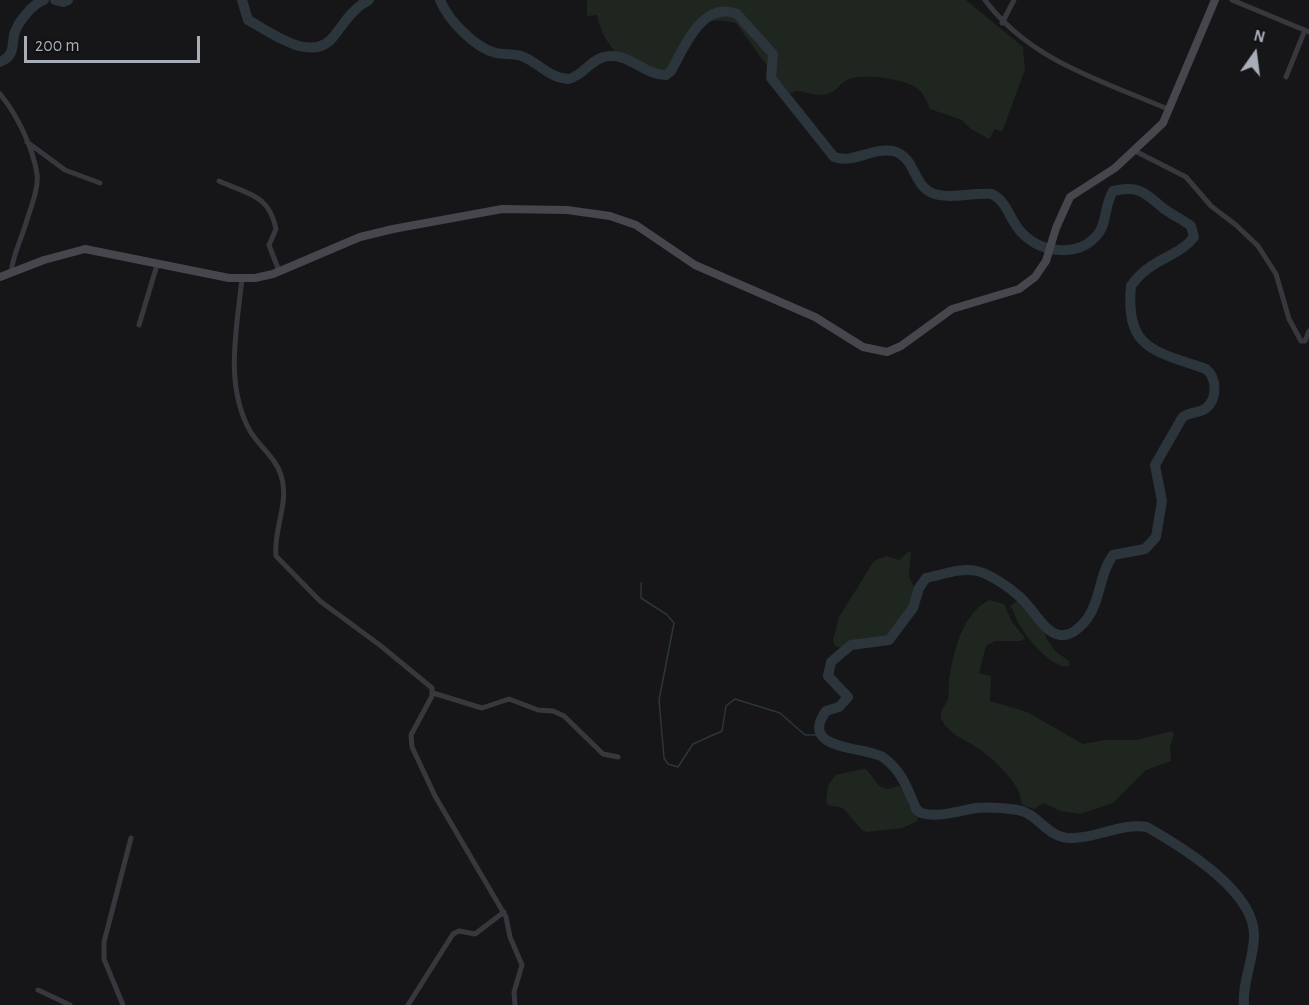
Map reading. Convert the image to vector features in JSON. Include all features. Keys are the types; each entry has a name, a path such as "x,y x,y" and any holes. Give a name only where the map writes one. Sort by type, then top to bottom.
{"street":[{"path":"985,0 1002,23 1053,60 1170,110"},
{"path":"1002,23 1014,0"},
{"path":"0,277 44,260 85,249 157,265 255,278 279,271 360,237 393,229 502,209 567,210 610,216 636,225 704,269 815,317 863,347 886,352 901,346 952,309 1024,286 1041,269 1070,197 1136,151 1158,130 1170,110 1215,0"},
{"path":"1232,0 1307,31 1286,76"},
{"path":"0,94 8,104 26,141 37,174 11,272"},
{"path":"26,141 65,170 100,183"},
{"path":"1136,151 1186,177 1211,206 1246,233 1266,255 1276,274 1285,308 1301,341 1305,341 1309,331"},
{"path":"219,181 257,195 268,208 276,230 269,244 279,271"},
{"path":"139,325 157,265"},
{"path":"242,278 235,356 235,389 250,430 282,475 284,499 276,556 320,601 429,684 433,693 482,708 509,699 540,711 556,712 564,716 603,754 618,757"},
{"path":"433,693 413,729 412,747 435,796 504,912 522,965 514,992 515,1005"},
{"path":"123,1005 104,959 104,942 131,838"},
{"path":"408,1005 453,934 459,931 475,934 504,912"},
{"path":"38,990 70,1005"}],"shaded area":[{"path":"587,0 966,0 1023,47 1025,70 1002,132 995,129 989,139 971,129 962,120 930,109 922,93 904,82 871,77 851,78 827,94 795,91 788,95 736,23 712,21 702,23 687,34 677,53 674,65 660,75 648,72 627,62 611,47 600,27 597,15 587,16"},
{"path":"909,551 911,552 909,577 915,589 916,606 911,619 889,638 857,639 842,648 835,646 833,640 839,617 874,561 886,556 899,560"},
{"path":"1020,599 1026,599 1042,617 1046,638 1056,652 1069,661 1069,666 1062,666 1047,658 1026,635 1010,606"},
{"path":"989,600 1004,604 1012,622 1025,638 1021,641 995,641 986,646 979,673 991,676 990,701 1027,712 1083,744 1105,740 1137,740 1172,731 1174,734 1170,747 1171,761 1146,770 1113,803 1080,814 1060,811 1044,803 1034,809 1023,805 1013,782 995,762 946,727 941,716 948,699 951,668 961,634 972,614"},
{"path":"866,769 879,786 888,789 898,786 904,790 909,807 918,815 917,821 903,828 867,832 862,830 843,808 828,805 826,801 828,786 835,775"}],"waterway":[{"path":"0,62 10,54 14,35 22,20 35,5 44,0"},
{"path":"55,0 63,2 68,0"},
{"path":"242,0 248,20 280,38 303,47 325,44 353,12 369,0"},
{"path":"440,0 449,16 463,32 488,50 524,57 556,76 569,79 599,59 613,56 666,75 671,71 688,39 704,20 725,11 737,14 773,54 771,78 834,157 841,159 878,151 893,151 906,159 921,183 932,193 946,196 992,194 1002,202 1023,234 1031,241 1051,249 1082,247 1090,241 1101,230 1113,191 1122,189 1141,192 1191,226 1194,237 1180,250 1147,269 1131,286 1130,307 1138,335 1158,351 1206,369 1214,383 1214,394 1209,405 1202,411 1187,414 1182,418 1155,465 1162,501 1156,537 1145,549 1113,555 1105,570 1092,612 1076,630 1066,635 1049,630 1016,593 982,573 965,570 926,578 919,588 913,608 889,640 851,645 831,662 828,676 848,697 839,707 826,711 820,724 821,734 828,741 876,754 890,763 904,781 916,809 921,813 942,814 976,808 1013,809 1026,812 1050,831 1065,838 1084,837 1137,826 1147,827 1179,846 1230,887 1243,903 1251,919 1254,936 1244,1005"},
{"path":"641,583 641,598 666,614 674,623 659,700 664,758 668,764 678,767 693,744 722,731 726,706 735,699 780,713 805,735 822,735"}]}
